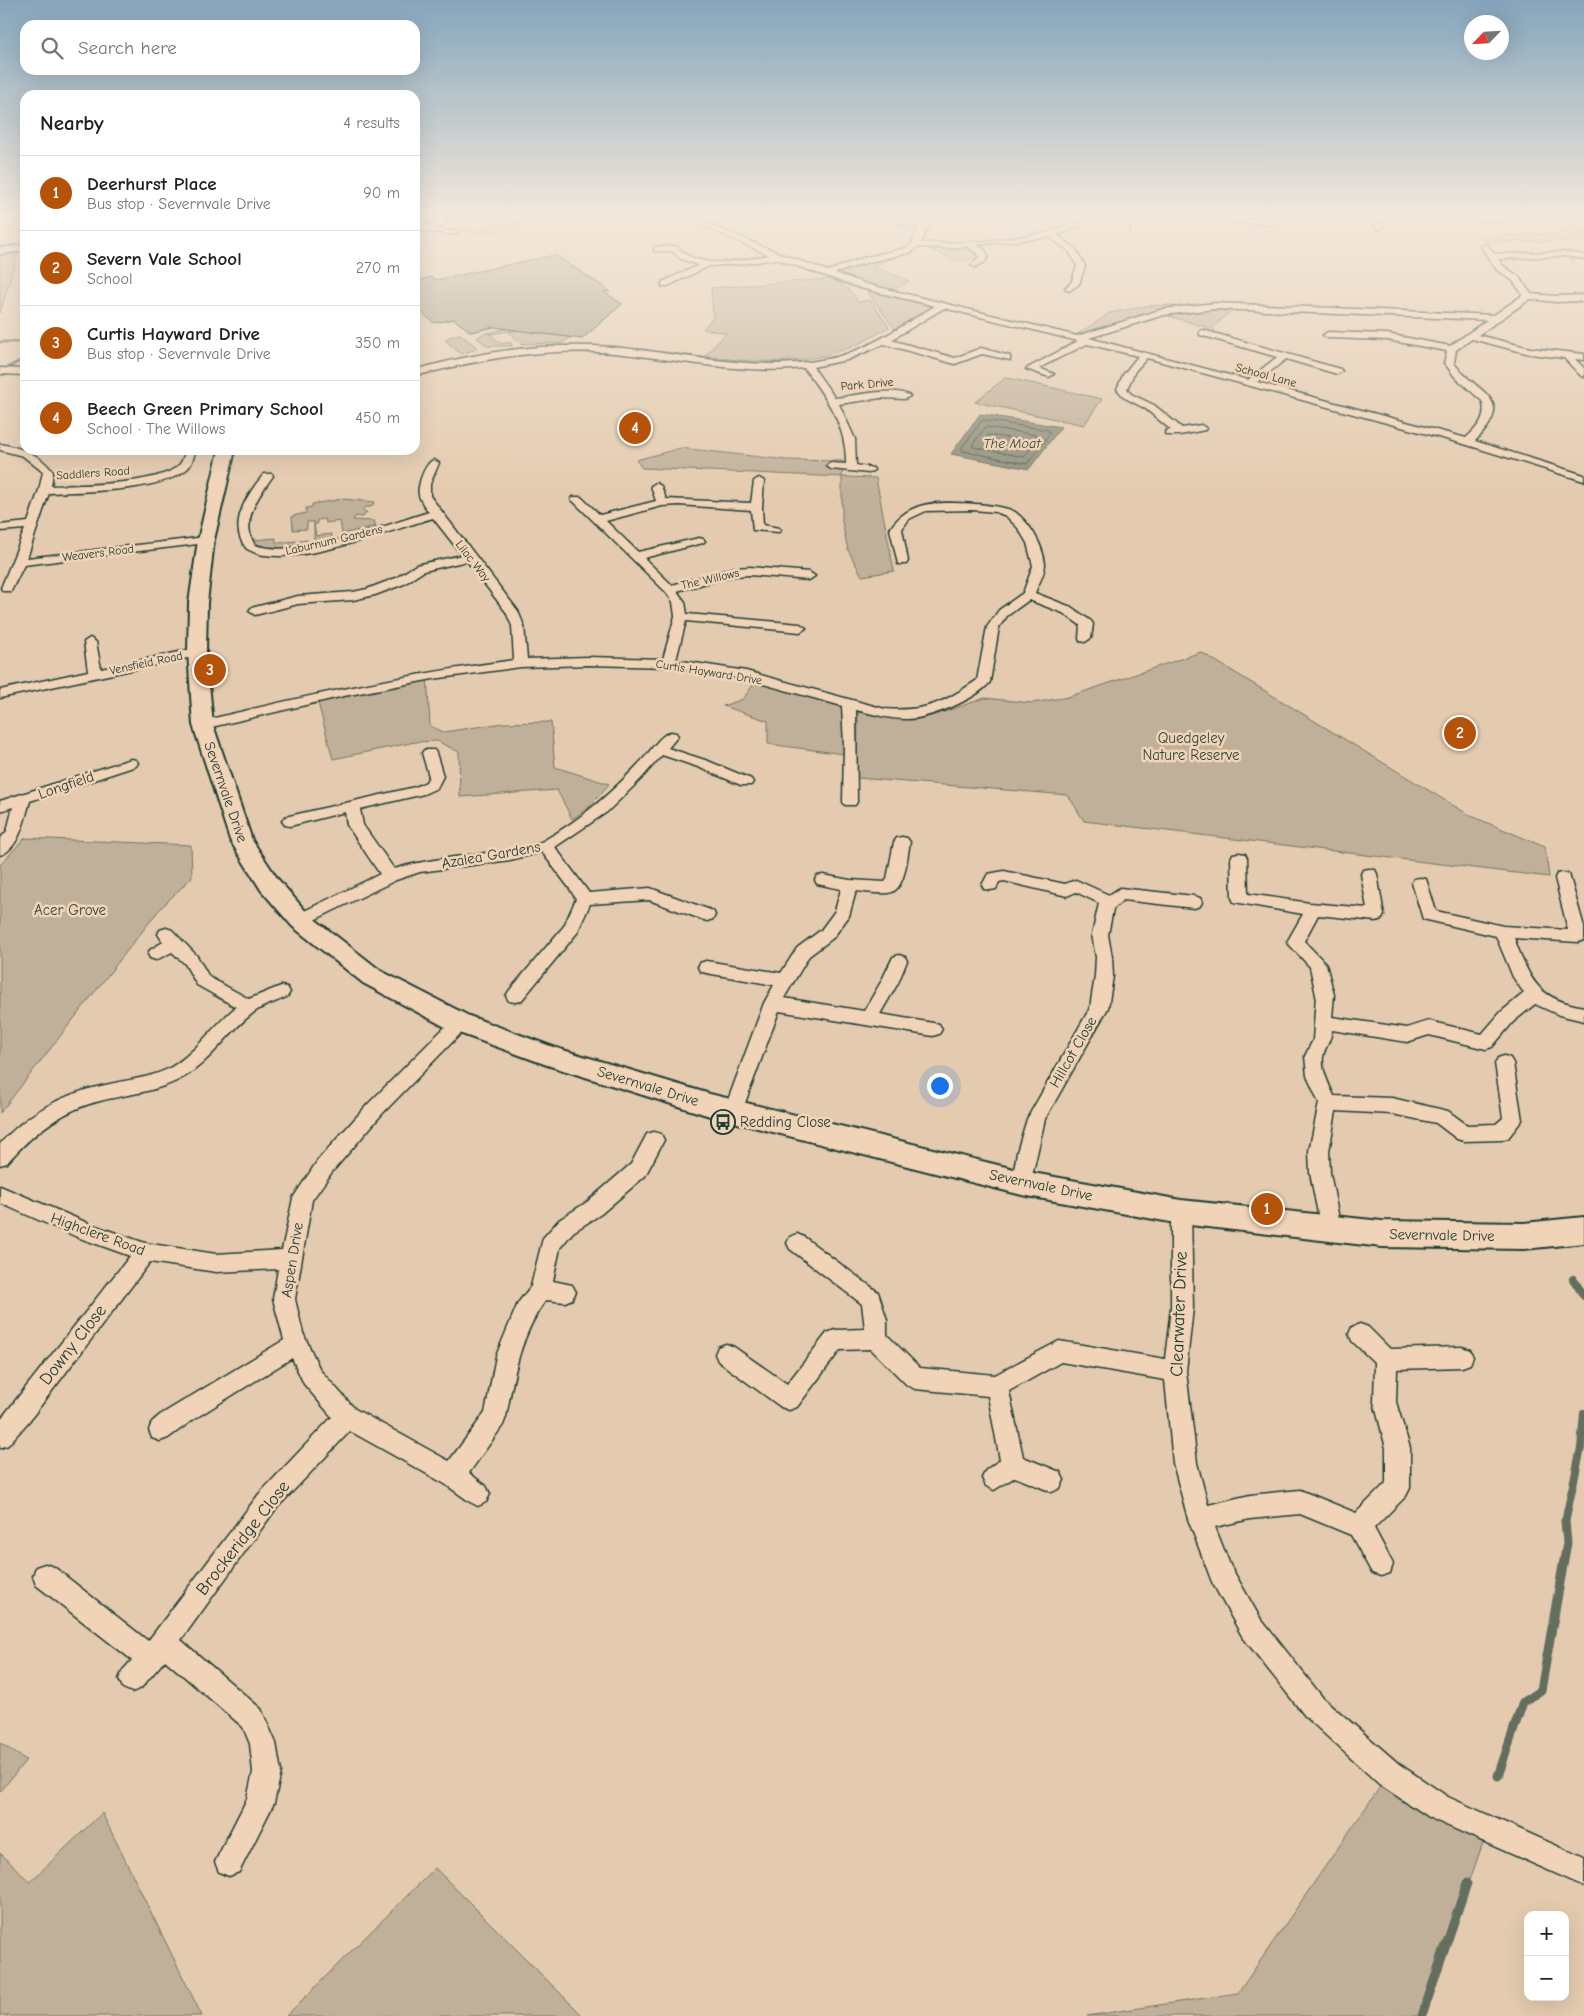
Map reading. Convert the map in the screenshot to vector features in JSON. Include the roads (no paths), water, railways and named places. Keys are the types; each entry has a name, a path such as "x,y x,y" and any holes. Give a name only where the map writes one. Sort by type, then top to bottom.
{"street":[{"path":"420,372 491,355 563,348 624,351 759,368 807,366 846,358 934,310"},
{"name":"School Lane","path":"964,310 1145,355 1468,442 1584,478"},
{"path":"1049,374 1031,369 1082,339 1163,312 1180,310"},
{"path":"1310,310 1495,318"},
{"path":"1468,442 1486,421 1490,409 1488,401 1482,394 1462,378 1449,363 1452,349 1507,310"},
{"path":"1203,333 1337,371"},
{"path":"1328,335 1387,337 1452,349"},
{"path":"1471,336 1530,351 1568,357 1584,357"},
{"path":"882,340 955,361 981,351 1006,358"},
{"path":"1145,355 1138,360 1124,382 1122,389 1128,396 1150,407 1180,432"},
{"path":"1249,384 1284,356"},
{"path":"1568,357 1584,374"},
{"name":"Park Drive","path":"807,366 842,418 850,436 853,452 851,467"},
{"path":"0,371 20,372"},
{"name":"Park Drive","path":"831,402 881,395 905,396"},
{"path":"1166,434 1202,428"},
{"name":"Saddlers Road","path":"0,447 20,451"},
{"name":"Saddlers Road","path":"19,562 45,490 48,472 39,461 28,455"},
{"name":"Saddlers Road","path":"45,490 133,484 161,479 184,467 189,455"},
{"name":"Severnvale Drive","path":"220,455 220,476"},
{"name":"Severnvale Drive","path":"226,455 206,540 198,603 197,652 203,725 241,840 268,884 300,920 372,977 460,1023 547,1055 733,1111 1022,1183 1181,1212 1382,1234 1524,1236 1584,1230"},
{"name":"Lilac Way","path":"434,463 426,484 424,496 512,611 518,626 521,663"},
{"path":"831,466 869,470"},
{"name":"Laburnum Gardens","path":"282,474 263,475 247,502 245,516 246,540 250,546 262,552 295,552 436,514"},
{"path":"759,481 756,506 757,528 775,530"},
{"path":"656,486 662,503"},
{"name":"The Willows","path":"577,499 670,589 679,602 681,617"},
{"path":"599,519 662,503 679,502 756,506"},
{"path":"902,561 896,529 905,517 924,508 973,507 998,509 1010,514 1023,526 1033,543 1039,566 1028,595 1067,610 1087,624 1084,638"},
{"path":"0,528 31,525"},
{"name":"Weavers Road","path":"19,562 206,540"},
{"path":"636,556 699,541"},
{"path":"254,611 298,600 353,596 371,592 400,580 420,568 469,557"},
{"path":"7,588 19,562"},
{"name":"The Willows","path":"670,589 733,572 750,571 809,576"},
{"name":"Curtis Hayward Drive","path":"203,725 344,692 433,675 521,663 588,661 669,663 746,675 884,713 908,715 936,709 962,698 983,682 993,627 1003,613 1028,595"},
{"path":"669,663 681,617 800,628"},
{"name":"Vensfield Road","path":"90,642 95,674"},
{"name":"Vensfield Road","path":"0,694 197,652"},
{"path":"849,703 851,745 850,802"},
{"name":"Azalea Gardens","path":"300,920 390,876 419,868 510,855 546,846 602,808 635,777 671,736"},
{"path":"658,749 703,764 746,782"},
{"path":"290,822 419,791 432,785 436,776 429,753"},
{"name":"Longfield","path":"0,806 131,763"},
{"path":"0,850 14,832 23,799"},
{"path":"352,806 355,826 390,876"},
{"path":"823,880 850,885 889,888 895,880 902,842"},
{"path":"546,846 577,886 584,899"},
{"path":"1238,858 1240,898 1310,912 1376,915 1369,874"},
{"path":"990,885 994,878 1004,876 1067,890 1076,885 1115,898 1194,902"},
{"path":"1420,883 1429,915 1503,932 1578,936 1563,878"},
{"path":"733,1111 773,1003 803,952 827,934 843,912 850,885"},
{"path":"584,899 650,894 706,915"},
{"name":"Hillcot Close","path":"1022,1183 1027,1152 1036,1119 1099,1008 1104,976 1104,957 1100,935 1105,907 1115,898"},
{"path":"515,996 571,930 584,899"},
{"path":"1310,912 1295,942 1318,964 1325,995 1322,1040 1314,1056 1316,1076 1328,1103 1319,1151 1331,1229"},
{"path":"1503,932 1522,981 1534,995 1551,1005 1569,1012 1584,1014"},
{"path":"156,954 170,939 191,960 203,981 248,1007"},
{"path":"868,1019 893,978 898,961"},
{"path":"706,967 785,980"},
{"path":"0,1157 13,1141 65,1104 98,1094 163,1079 184,1068 248,1007 281,992"},
{"path":"1324,1022 1407,1035 1429,1028 1486,1042 1507,1017 1534,995"},
{"path":"773,1003 933,1029"},
{"name":"Aspen Drive","path":"460,1023 375,1109 325,1166 303,1198 290,1258 284,1299 292,1334 312,1377 347,1417 453,1476 478,1494"},
{"path":"1328,1103 1392,1106 1442,1116 1464,1133 1501,1132 1513,1120 1504,1063"},
{"path":"453,1476 495,1418 507,1356 526,1310 541,1290 550,1244 566,1226 594,1208 638,1170 654,1140"},
{"name":"Highclere Road","path":"0,1194 84,1231 145,1252 216,1263 290,1258"},
{"name":"Clearwater Drive","path":"1181,1212 1182,1308 1175,1371 1185,1463 1200,1519 1221,1573 1251,1627 1314,1707 1388,1774 1438,1807 1584,1872"},
{"path":"797,1243 871,1299 876,1320 876,1339 915,1378 997,1386 1059,1351 1175,1371"},
{"name":"Downy Close","path":"0,1437 21,1413 145,1252"},
{"path":"541,1290 565,1292"},
{"path":"1360,1334 1386,1359 1462,1357"},
{"path":"726,1354 789,1399 835,1340 876,1339"},
{"path":"160,1430 175,1416 231,1384 277,1353 296,1345"},
{"path":"1360,1526 1398,1488 1398,1448 1385,1402 1386,1359"},
{"path":"997,1386 1013,1464"},
{"name":"Brockeridge Close","path":"132,1679 157,1650 267,1502 347,1417"},
{"path":"994,1478 1013,1464"},
{"path":"1013,1464 1052,1480"},
{"path":"1200,1519 1250,1507 1300,1502 1360,1526 1381,1564"},
{"path":"45,1576 157,1650 252,1718 263,1743 267,1772 260,1803 229,1862"}],"water":[{"name":"The Moat","path":"980,414 1061,427 1029,469 951,454"}],"waterway":[{"path":"0,342 20,342"},
{"path":"0,372 20,361"},
{"path":"1573,1279 1584,1296"},
{"path":"1565,1522 1581,1448 1584,1413"},
{"path":"1498,1776 1523,1702 1541,1690 1567,1543 1565,1522"},
{"path":"1422,2016 1467,1883"}],"place":[{"name":"Beech Green Primary School","path":"635,428"},
{"name":"Curtis Hayward Drive","path":"210,670"},
{"name":"Severn Vale School","path":"1460,733"},
{"name":"Redding Close","path":"723,1122"},
{"name":"Deerhurst Place","path":"1267,1209"}],"park label":[{"name":"Quedgeley Nature Reserve","path":"1191,746"},
{"name":"Acer Grove","path":"70,910"}]}
